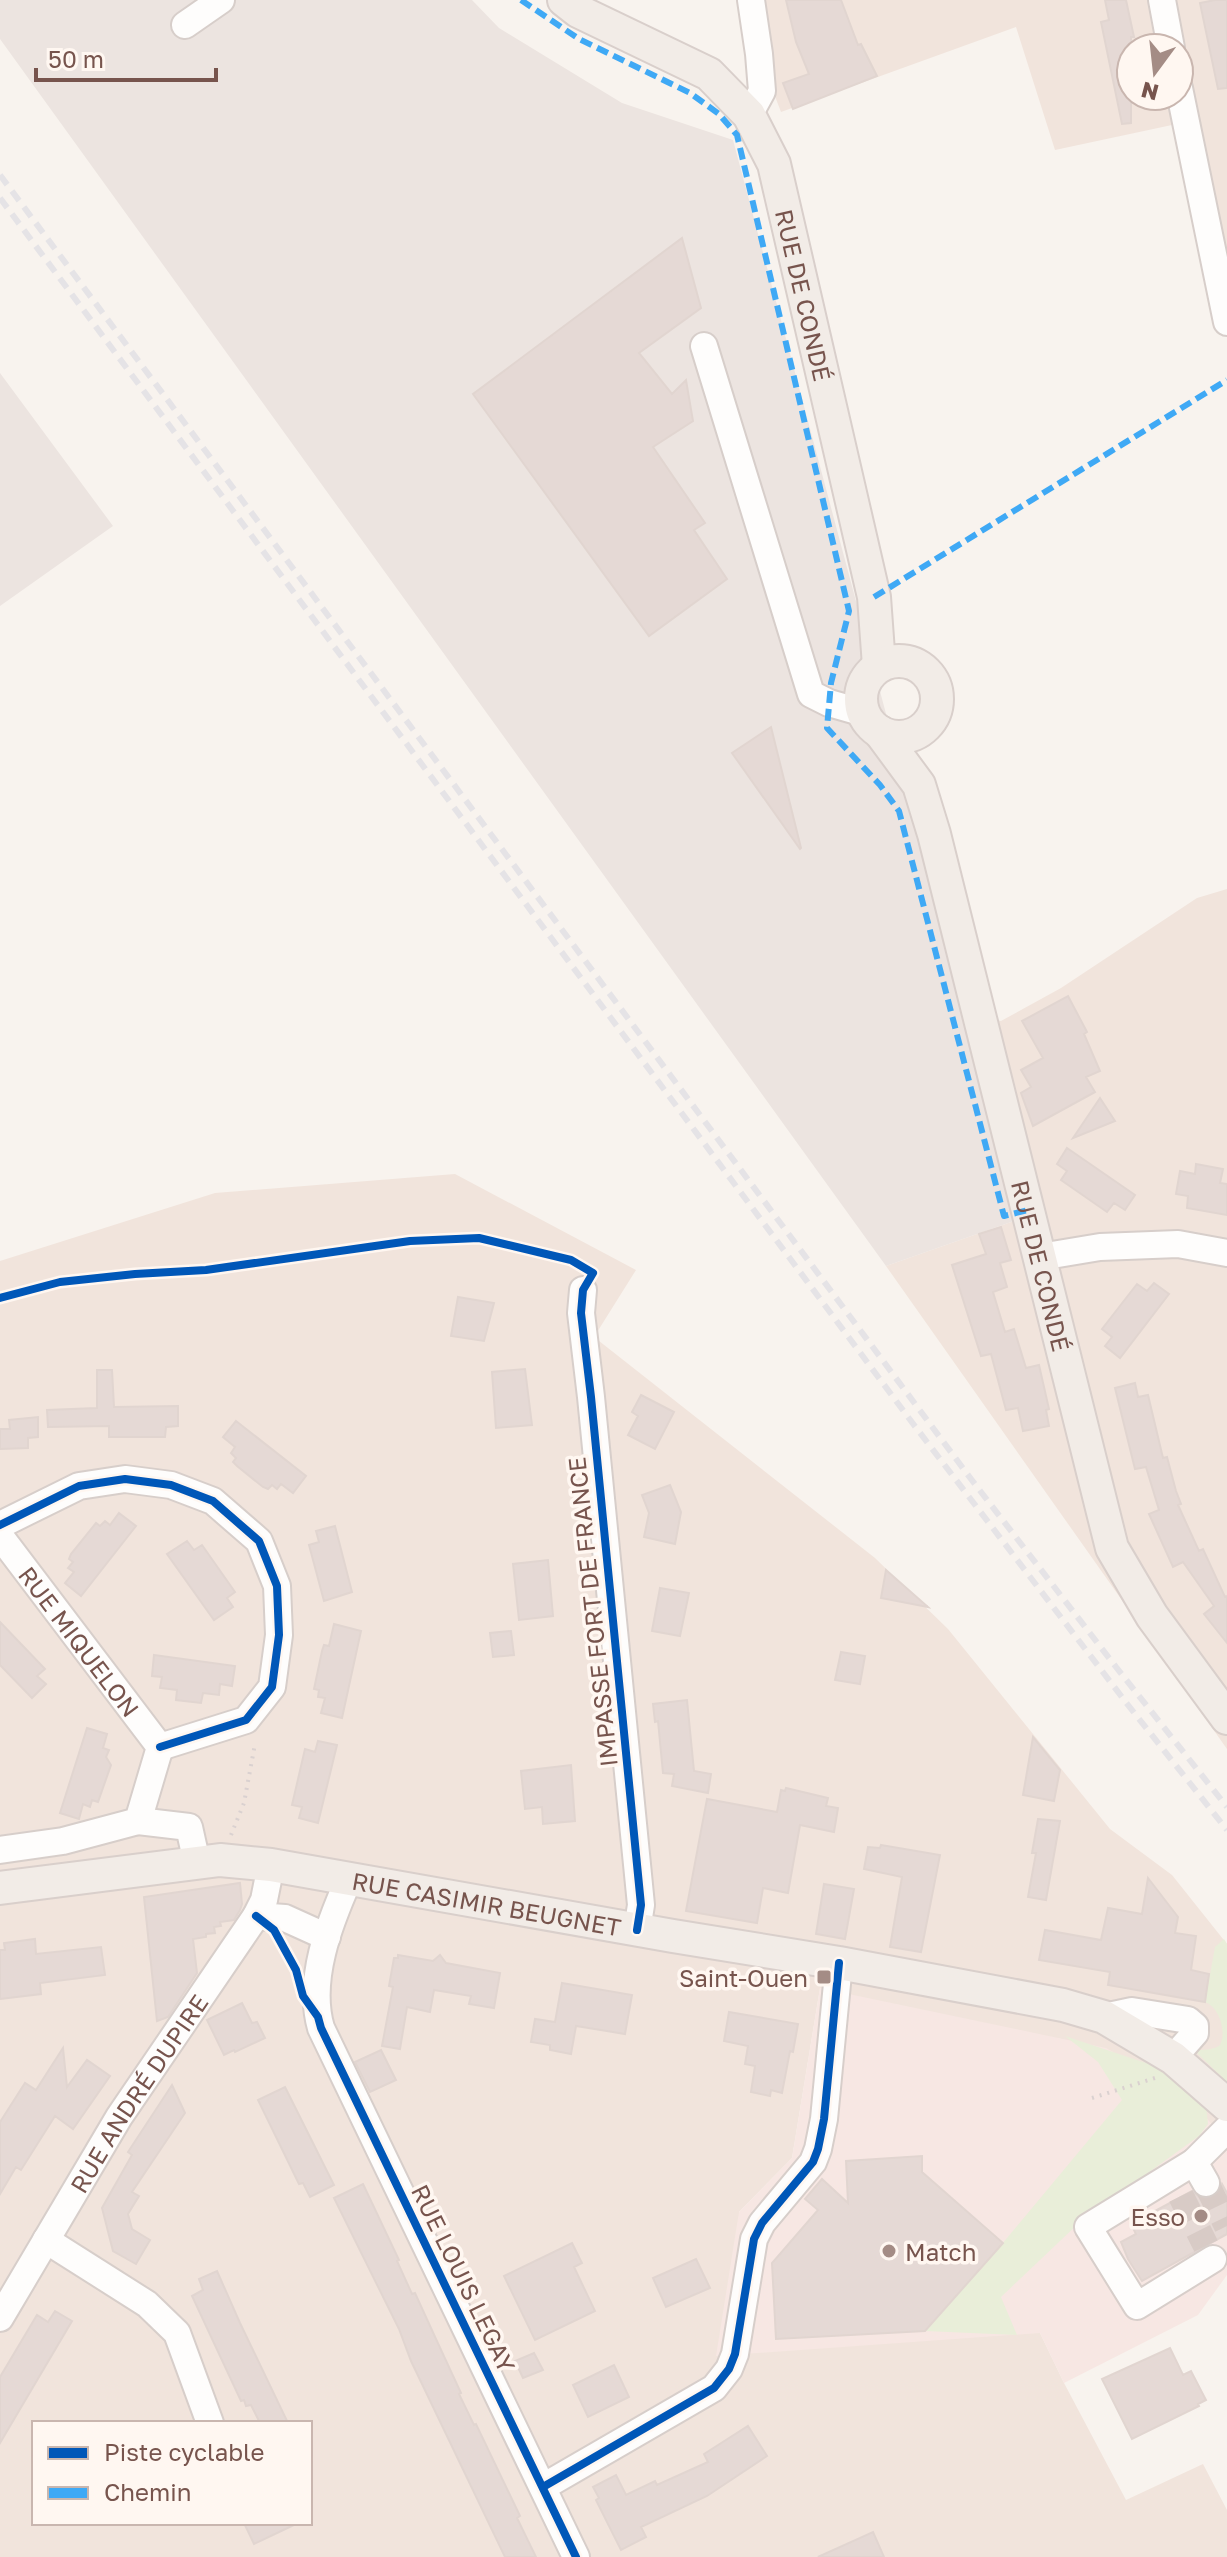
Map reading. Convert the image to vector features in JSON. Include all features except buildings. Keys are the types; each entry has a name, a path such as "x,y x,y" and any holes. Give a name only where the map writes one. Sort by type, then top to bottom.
{"main road":[{"name":"RUE DE CONDÉ","path":"564,0 578,11 709,74 749,115 774,164 892,664"},
{"path":"892,664 917,665 934,682 937,694 933,718 915,734 904,737 872,723 861,700 869,675 892,664"},
{"name":"RUE DE CONDÉ","path":"872,723 919,785"},
{"name":"RUE DE CONDÉ","path":"925,727 919,785 1112,1548 1152,1616 1224,1706"},
{"name":"RUE CASIMIR BEUGNET","path":"0,1888 208,1861 271,1865 839,1963 1063,2005 1104,2017 1180,2063 1227,2105"}],"street":[{"path":"185,25 221,0"},
{"path":"749,115 762,91 751,0"},
{"path":"1162,0 1168,32"},
{"path":"1184,112 1227,322"},
{"path":"704,346 811,694 872,723"},
{"path":"1040,1257 1100,1247 1178,1244 1227,1253"},
{"name":"IMPASSE FORT DE FRANCE","path":"583,1290 581,1313 641,1905 637,1930"},
{"path":"0,1525 79,1486 125,1479 171,1485 213,1501 259,1541 277,1586 279,1635 272,1687 246,1720 160,1747 138,1821"},
{"name":"RUE MIQUELON","path":"0,1536 160,1747"},
{"path":"0,1850 63,1841 138,1821 189,1827 208,1861"},
{"name":"RUE ANDRÉ DUPIRE","path":"0,2318 119,2117 256,1916 264,1900 271,1865"},
{"path":"256,1916 285,1918 327,1937 349,1879"},
{"name":"RUE LOUIS LEGAY","path":"327,1937 318,1982 321,2028 576,2557"},
{"path":"543,2487 714,2388 729,2369 735,2354 754,2239 762,2223 813,2162 818,2149 824,2119 839,1963"},
{"path":"1215,2252 1137,2306 1088,2227 1200,2173 1227,2129"},
{"path":"46,2240 147,2304 177,2333 209,2421"}],"path":[{"path":"208,1861 244,1803 256,1737 246,1720"},
{"path":"1092,2098 1180,2063"}],"shaded area":[{"path":"0,0 472,0 499,28 622,103 733,140 969,1025 1014,1221 886,1266 0,39"},
{"path":"751,0 1227,0 1227,322 1186,122 1055,150 1016,27 781,112 759,54"},
{"path":"0,373 113,526 0,606"},
{"path":"1227,889 1227,1749 886,1266 1014,1221 989,1018 1001,1021 1061,988 1197,898"},
{"path":"455,1174 636,1270 594,1337 875,1558 948,1629 1110,1829 1172,1875 1227,1944 1227,2141 820,1988 792,2158 739,2212 1040,2333 1126,2500 1203,2464 1227,2510 1227,2557 0,2557 0,1261 215,1193"},
{"path":"820,1988 1106,2048 1184,2093 1227,2141 1227,2275 1198,2315 1064,2383 1040,2333 716,2356 739,2212 792,2158"}],"green space":[{"path":"1224,1939 1227,1944 1227,2082 1194,2050 1215,2048 1222,2039 1218,2014 1205,2002 1215,1947"},
{"path":"1065,2036 1155,2066 1178,2079 1206,2104 1208,2124 1199,2136 1079,2223 1001,2297 1017,2335 925,2331 1122,2100 1098,2062"}],"tunnel":[{"path":"1206,2183 1227,2226"},
{"path":"1181,2196 1206,2246"}],"railway":[{"path":"0,175 971,1479 1227,1807"},
{"path":"0,198 914,1425 1227,1830"}],"marked path":[{"path":"521,0 579,39 690,93 719,114 737,135 849,611 831,683 827,728 880,785 899,811 1004,1216 1028,1210"},
{"path":"874,597 1227,380"}],"cycle path":[{"path":"0,1298 60,1282 206,1270 410,1241 479,1238 571,1260 593,1273 583,1290 581,1313 641,1905 637,1930"},
{"path":"0,1525 79,1486 125,1479 171,1485 213,1501 259,1541 277,1586 279,1635 272,1687 246,1720 160,1747"},
{"path":"256,1916 274,1930 296,1970 303,1996 318,2017 576,2557"},
{"path":"543,2487 714,2388 729,2369 735,2354 754,2239 762,2223 813,2162 818,2149 824,2119 839,1963"}],"place":[{"name":"Saint-Ouen","path":"824,1977"},
{"name":"Esso","path":"1201,2216"},
{"name":"Match","path":"889,2251"}]}
